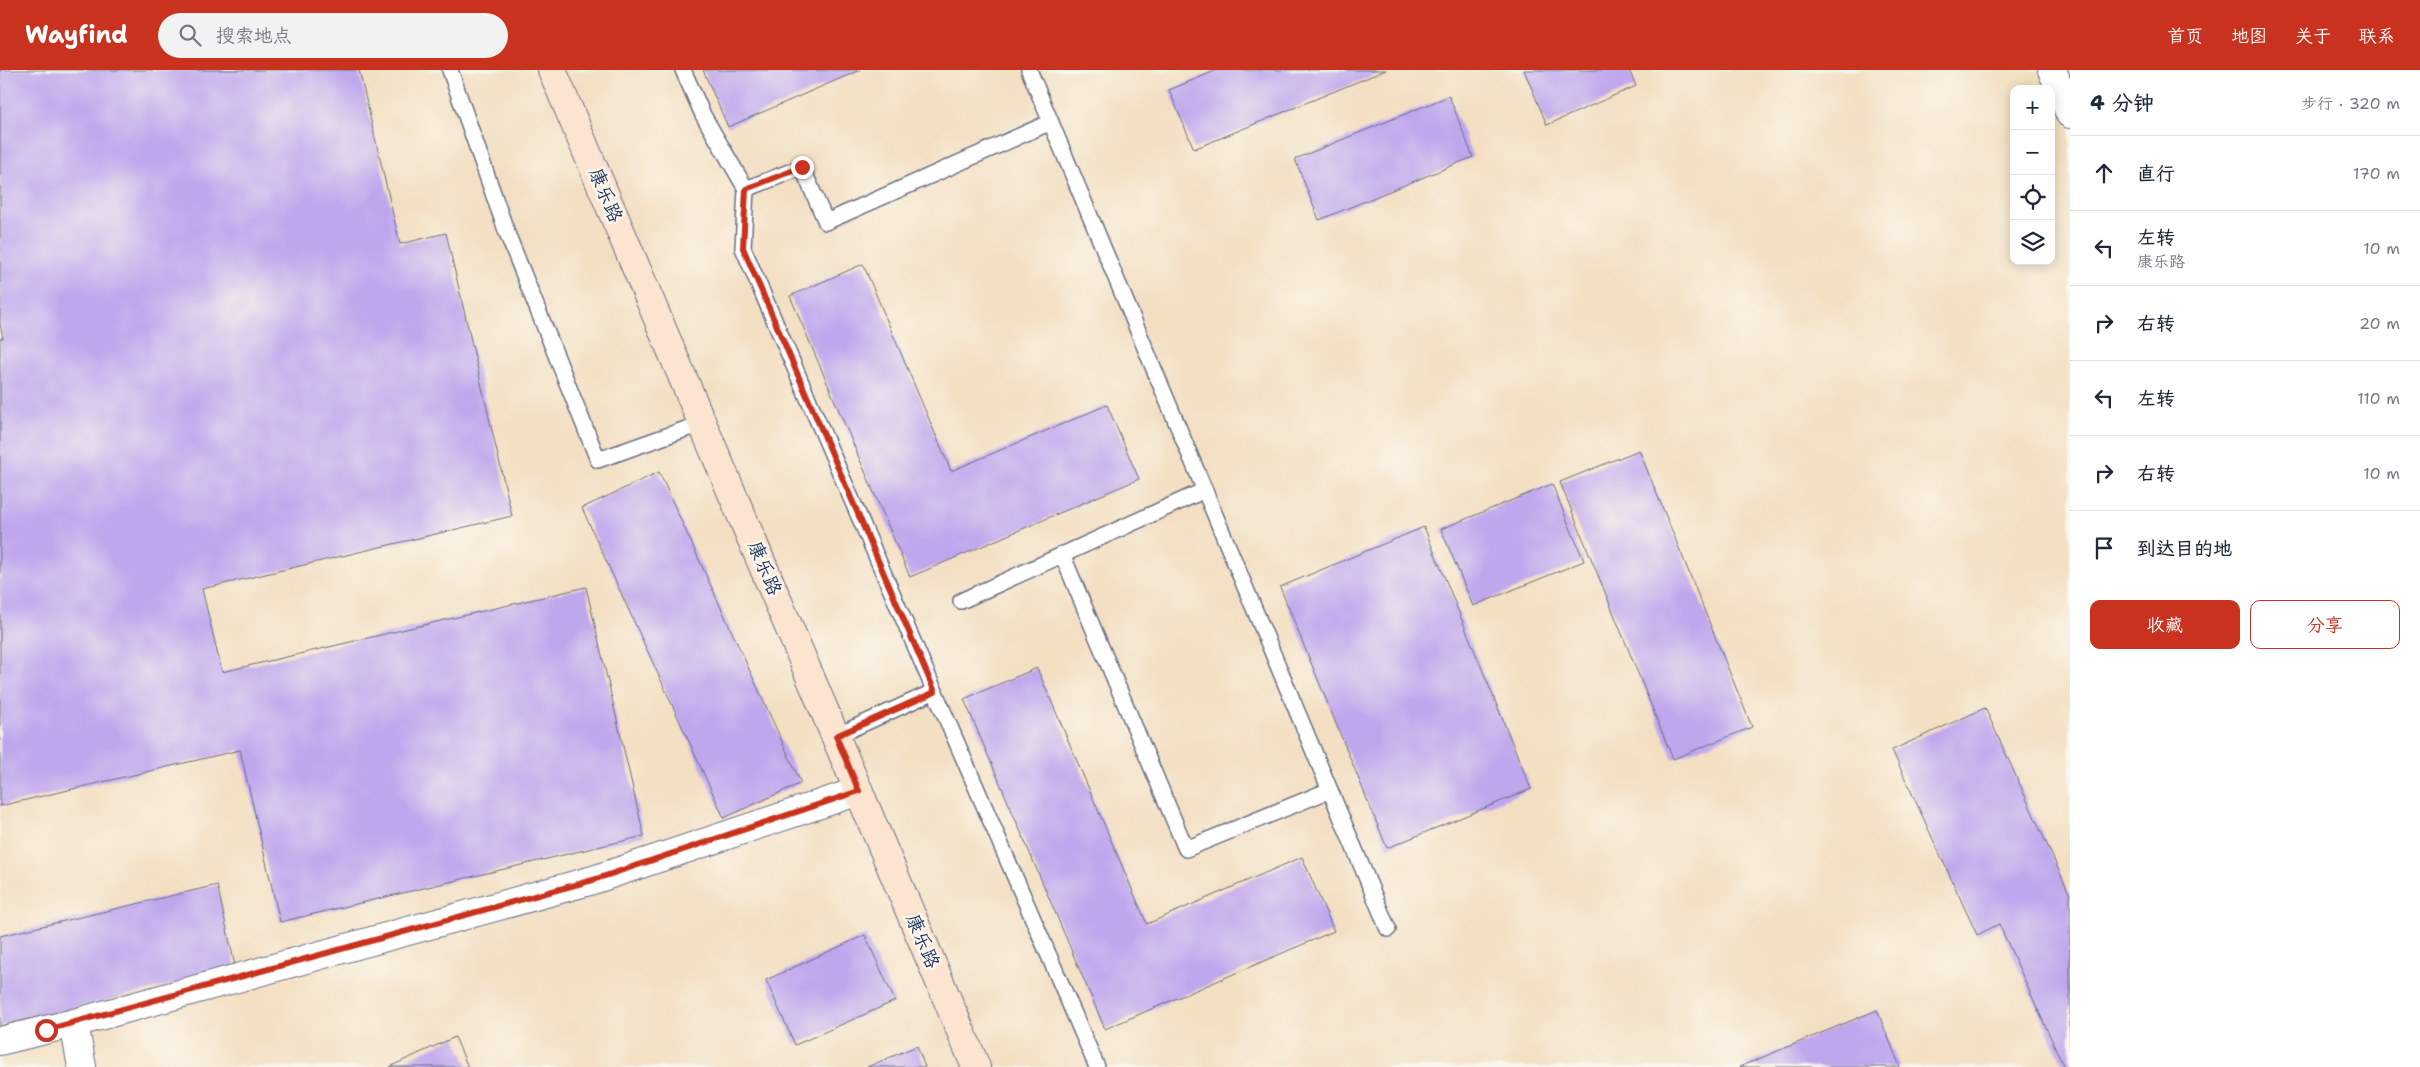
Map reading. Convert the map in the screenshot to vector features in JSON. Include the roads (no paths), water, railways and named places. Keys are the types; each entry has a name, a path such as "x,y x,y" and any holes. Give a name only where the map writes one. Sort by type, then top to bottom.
{"main road":[{"name":"康乐路","path":"552,70 976,1067"}],"street":[{"path":"2052,70 2070,114"},
{"path":"0,1041 74,1023 593,880 859,791"},
{"path":"74,1023 82,1067"}],"lane":[{"path":"450,70 507,233 598,460 703,423"},
{"path":"683,70 703,115 746,189 743,248 1097,1067"},
{"path":"1030,70 1388,929"},
{"path":"746,189 802,167 826,222 1051,122"},
{"path":"961,601 1205,490"},
{"path":"1062,554 1186,849 1330,790"},
{"path":"836,736 935,692"}]}
